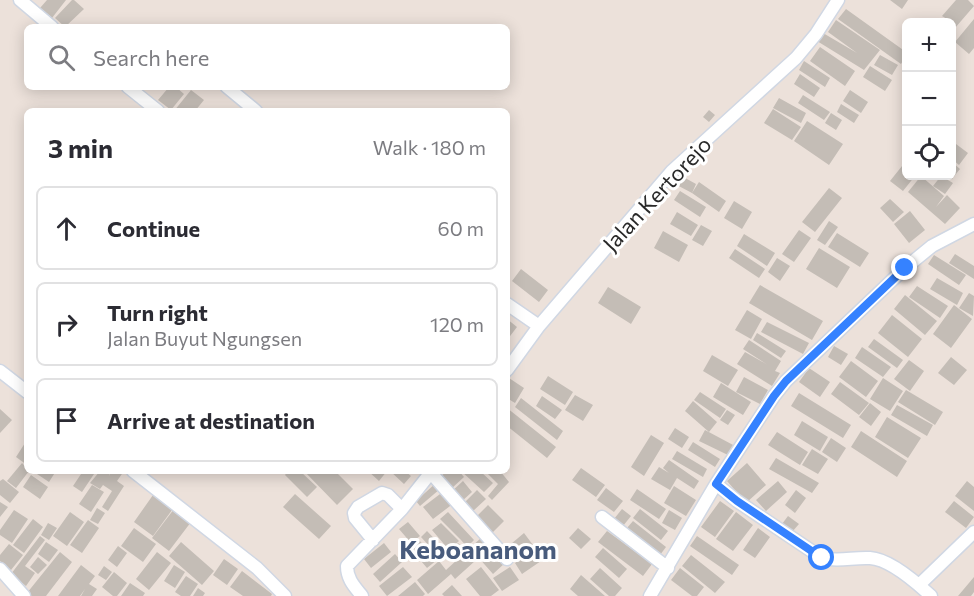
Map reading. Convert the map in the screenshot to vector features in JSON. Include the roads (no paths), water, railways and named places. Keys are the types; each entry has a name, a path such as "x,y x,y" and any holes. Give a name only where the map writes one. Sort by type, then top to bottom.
{"street":[{"path":"20,0 48,24"},
{"name":"Jalan Kertorejo","path":"510,366 539,326 672,171 796,58 816,34 838,0"},
{"path":"132,90 154,108"},
{"path":"231,90 252,108"},
{"path":"650,596 716,484 786,381 905,268 932,246 974,224"},
{"path":"510,306 539,326"},
{"path":"0,371 24,390"},
{"path":"137,474 257,568 285,596"},
{"path":"362,596 350,582 347,566 402,508 429,474"},
{"path":"433,474 507,559"},
{"path":"716,484 737,501 822,558 833,561 872,558 884,561 931,596"},
{"path":"373,540 355,518 354,513 358,507 382,493 388,495 402,508"},
{"path":"602,517 668,568"},
{"path":"919,585 974,532"},
{"path":"0,569 24,596"},
{"path":"0,591 10,582"}],"district":[{"name":"Keboananom","path":"478,550"}]}
